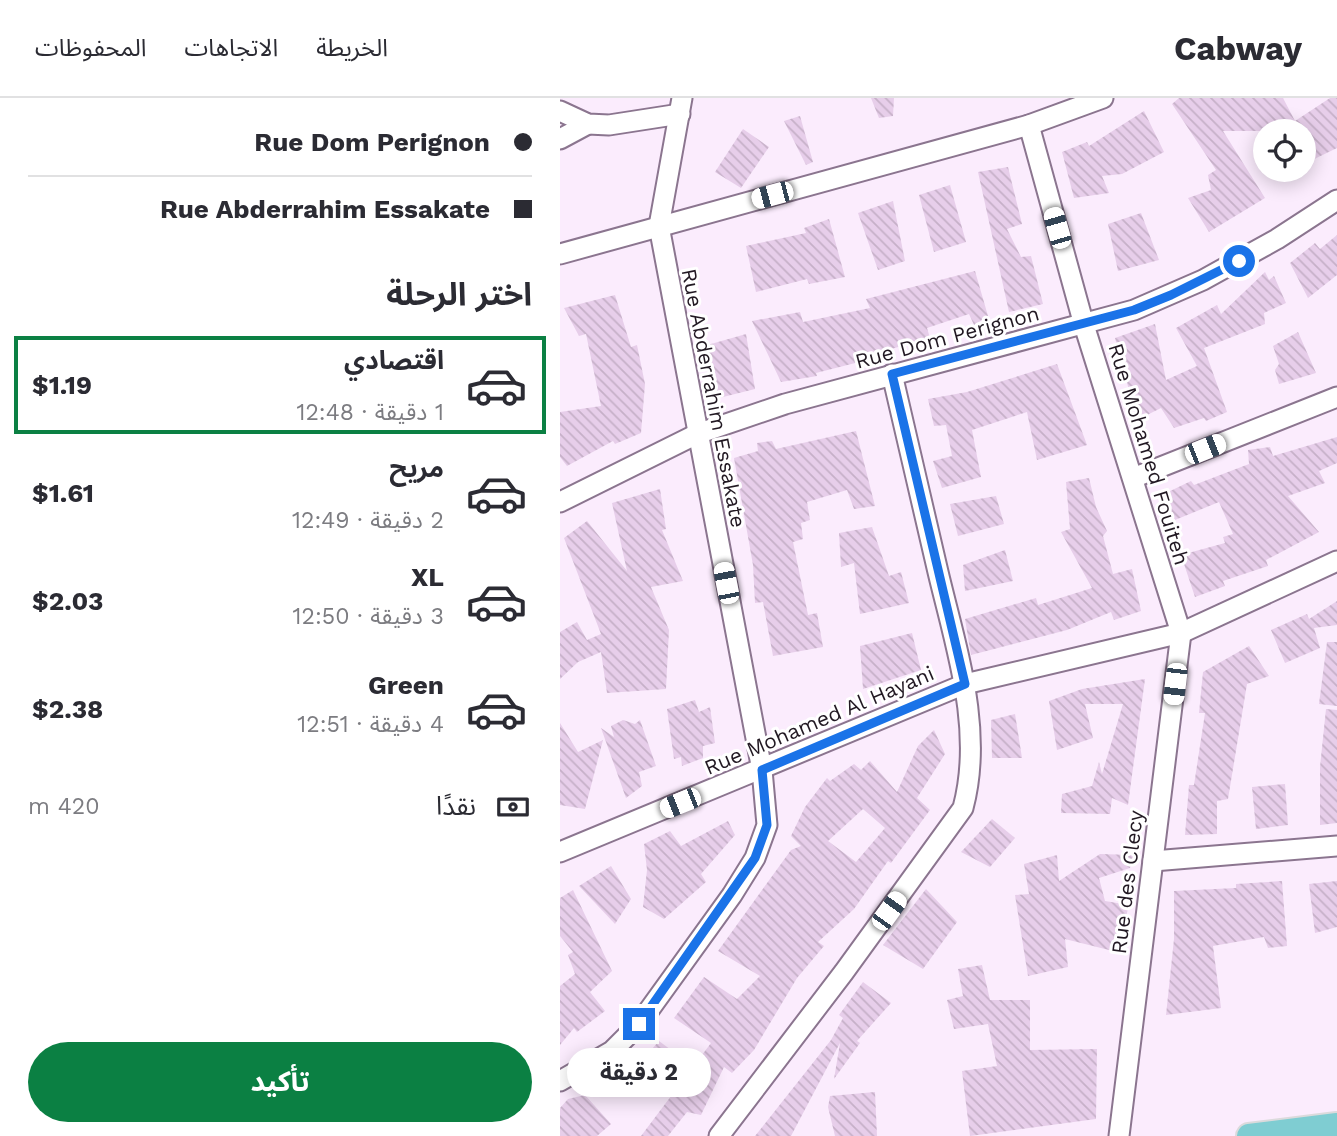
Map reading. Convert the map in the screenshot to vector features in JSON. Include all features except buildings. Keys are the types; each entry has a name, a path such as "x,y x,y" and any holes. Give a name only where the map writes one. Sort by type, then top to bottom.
{"main road":[{"path":"1249,1136 1337,1125"}],"street":[{"path":"560,254 1029,125 1103,98"},
{"path":"560,111 588,124 609,125 681,106 659,226"},
{"path":"560,139 588,124"},
{"name":"Rue Mohamed Fouiteh","path":"1029,125 1084,325 1181,633"},
{"name":"Rue Dom Perignon","path":"560,502 697,434 785,404 1134,310 1203,280 1278,239 1337,200"},
{"name":"Rue Abderrahim Essakate","path":"560,1081 612,1051 639,1024 732,895 755,858 767,825 762,770 659,226"},
{"path":"719,1136 845,972 963,808 970,783 972,757 965,684 892,374"},
{"path":"1133,478 1337,397"},
{"name":"Rue Mohamed Al Hayani","path":"562,849 762,770 965,684 1181,633 1337,561"},
{"name":"Rue des Clecy","path":"1119,1136 1181,633"},
{"path":"1153,861 1337,846"}],"route":[{"path":"639,1024 732,895 755,858 767,825 762,770 965,684 892,374 1134,310 1239,261"}]}
